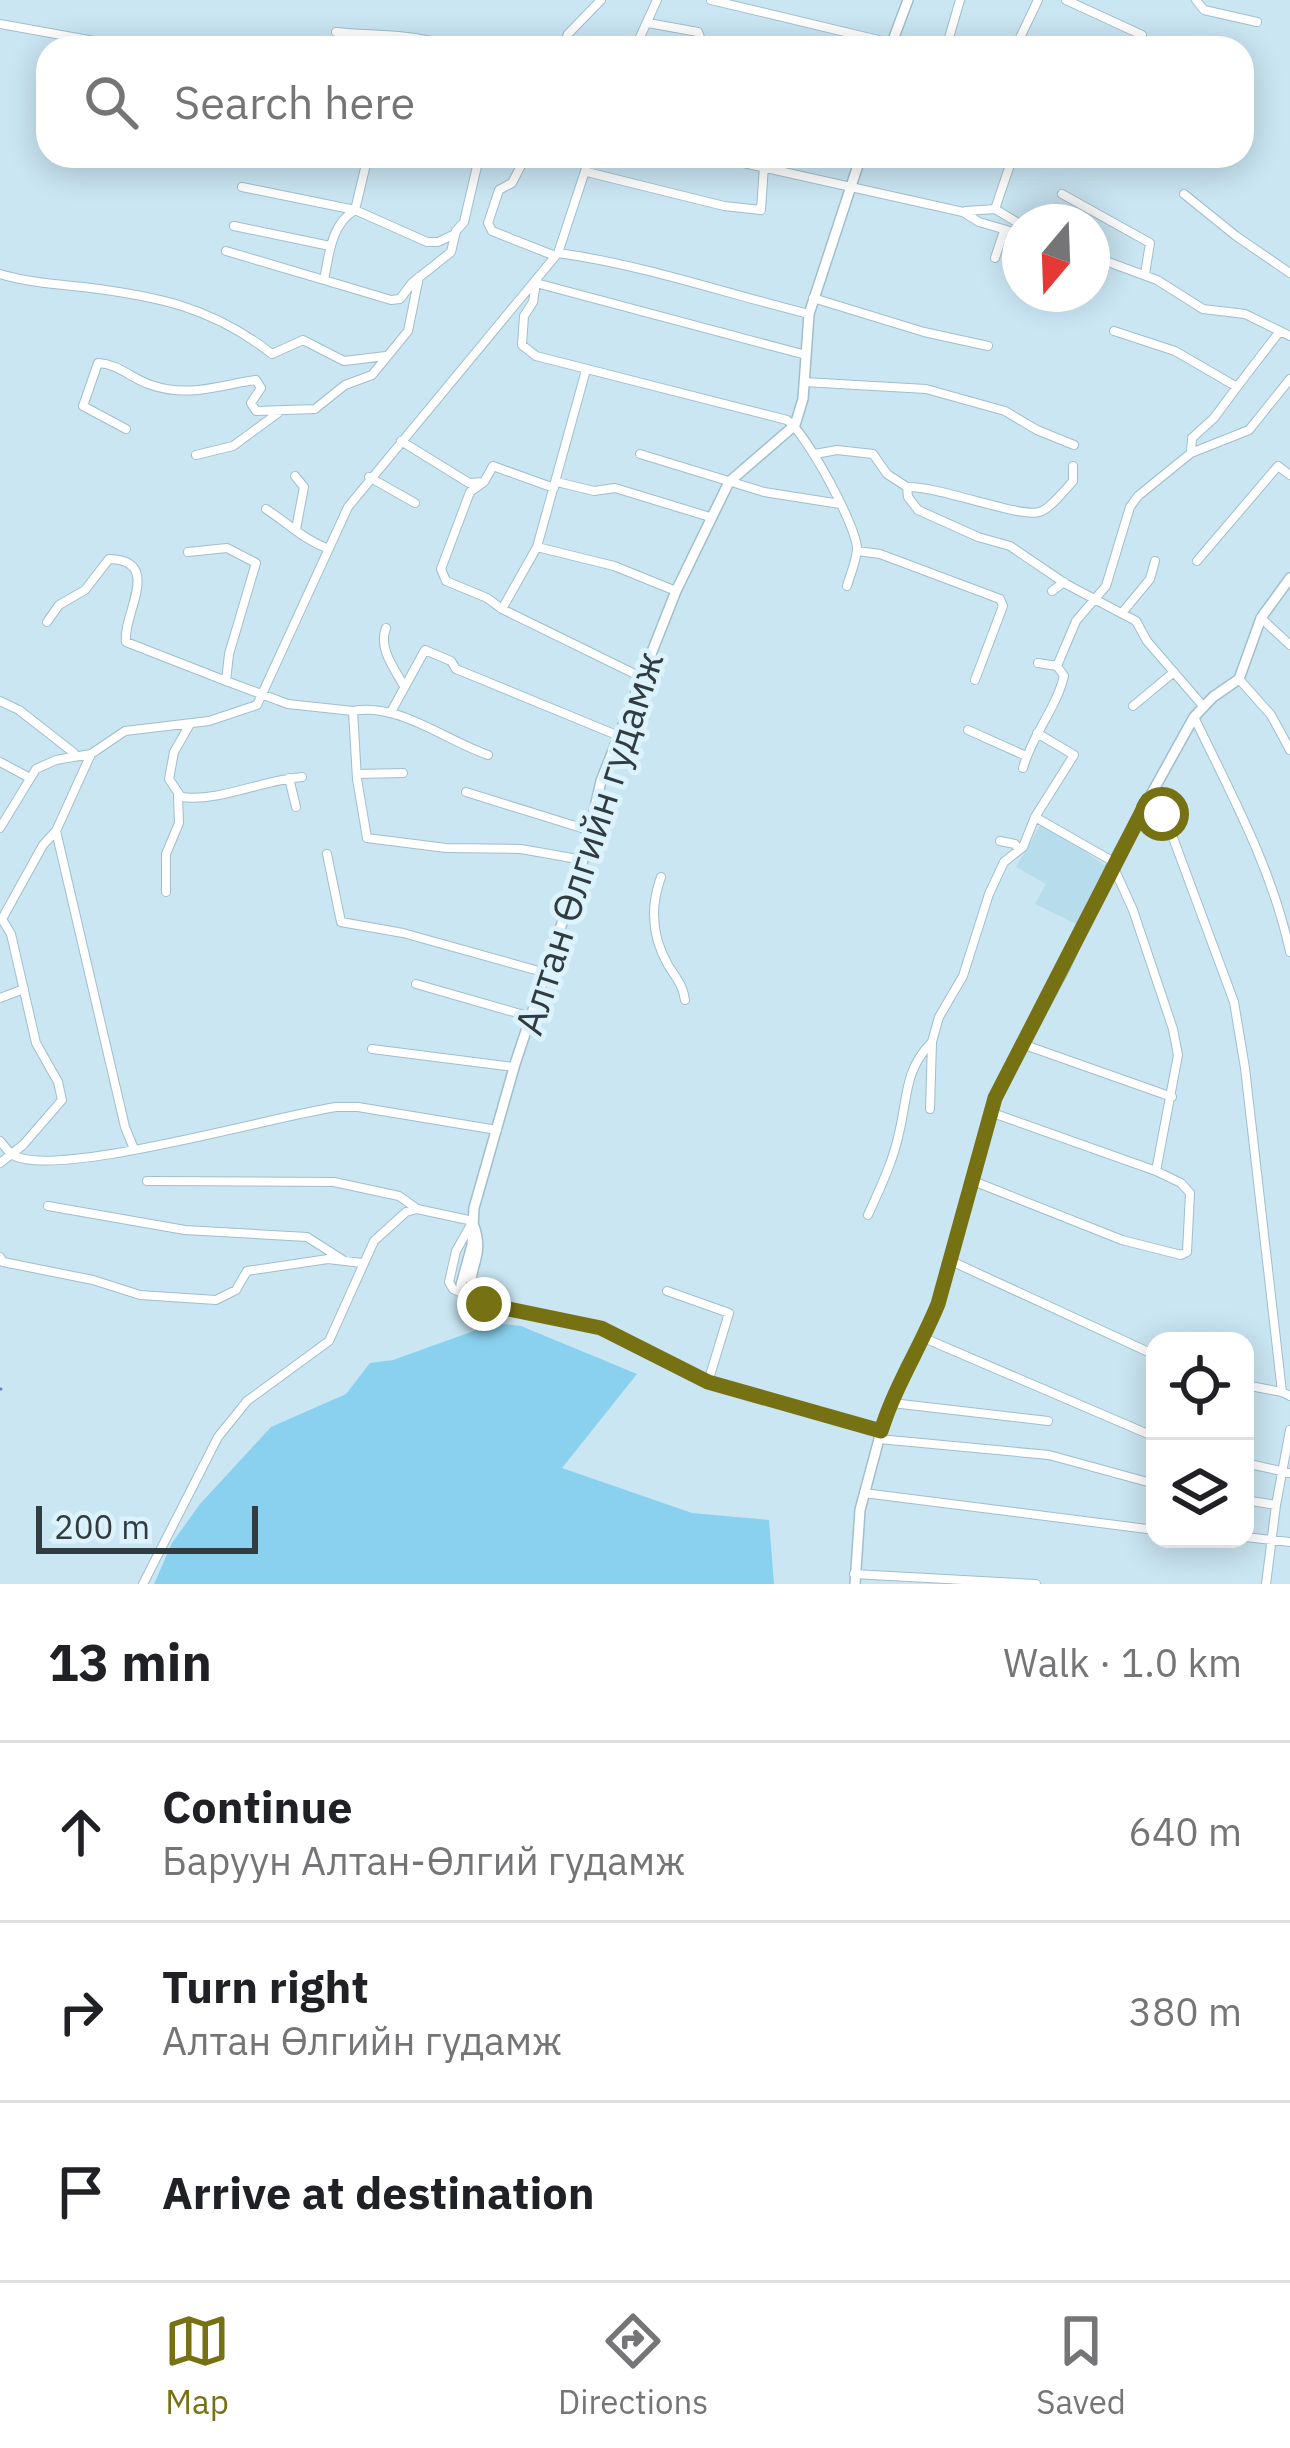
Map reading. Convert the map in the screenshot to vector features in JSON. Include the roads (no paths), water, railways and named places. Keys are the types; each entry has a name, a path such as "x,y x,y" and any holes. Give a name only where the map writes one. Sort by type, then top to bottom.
{"main road":[{"path":"895,36 908,0"},
{"path":"796,425 809,314 857,168"},
{"name":"Алтан Өлгийн гудамж","path":"475,1299 471,1278 481,1245 472,1221 514,1067 584,860 601,781 676,591 729,482 796,425"},
{"path":"854,1579 864,1493 880,1435 890,1402 924,1339 951,1261 991,1112 1148,800 1202,706 1239,679 1261,617 1290,578"},
{"path":"475,1299 601,1328 708,1382 880,1435"}],"street":[{"path":"567,36 601,0"},
{"path":"641,36 657,0"},
{"path":"711,0 852,36"},
{"path":"950,36 960,0"},
{"path":"1021,36 1038,0"},
{"path":"1066,0 1142,35"},
{"path":"1196,0 1204,10 1257,22"},
{"path":"649,22 700,36"},
{"path":"0,24 66,36"},
{"path":"336,32 372,36"},
{"path":"324,280 330,246 342,217 355,210 365,168"},
{"path":"226,251 396,301 451,252 464,222 477,168"},
{"path":"520,168 512,184 499,190 488,223 492,231 556,255 617,261 809,314"},
{"path":"0,1162 13,1155 62,1100 58,1082 36,1043 10,934 1,920 43,845 56,831 91,754 125,731 209,722 257,705 348,507 536,284 556,255 588,168"},
{"path":"587,172 724,206 761,210 764,168"},
{"path":"773,168 963,212 1002,230"},
{"path":"995,209 1009,168"},
{"path":"242,187 355,210 428,242 455,234"},
{"path":"1062,194 1150,243 1145,274"},
{"path":"1184,194 1290,273"},
{"path":"963,212 995,209 1002,213"},
{"path":"234,226 330,246"},
{"path":"995,258 1002,237"},
{"path":"1110,262 1145,274 1202,309 1245,314 1290,336"},
{"path":"0,274 133,293 204,310 272,354 303,340 344,361 388,356"},
{"path":"126,429 83,406 98,363 147,384 186,392 256,380 261,388 252,408 279,412 325,405 338,390 372,375 408,331 418,277"},
{"path":"536,284 806,355"},
{"path":"536,284 524,316 522,345 536,356 796,425 840,504 857,550 847,586"},
{"path":"813,298 988,346"},
{"path":"1114,331 1175,350 1237,387"},
{"path":"1191,453 1192,438 1280,331"},
{"path":"502,609 537,547 586,370"},
{"path":"1057,666 1076,621 1106,586 1130,507 1191,453 1250,430 1290,380"},
{"path":"804,382 926,389 1005,411 1074,445"},
{"path":"196,455 232,446 279,412"},
{"path":"401,441 469,483 484,482"},
{"path":"815,454 837,450 873,454 886,474 907,487 1032,514 1045,512 1073,481 1072,466"},
{"path":"640,454 729,482 840,504"},
{"path":"641,677 446,581 441,569 470,492 484,482 493,466 555,485 593,491 615,488 710,517"},
{"path":"1197,562 1278,466 1290,475"},
{"path":"295,476 304,487 296,529"},
{"path":"369,477 415,503"},
{"path":"907,487 918,510 1010,546 1136,621 1202,706"},
{"path":"266,509 306,541 329,549"},
{"path":"1111,543 1116,555"},
{"path":"537,547 614,566 676,591"},
{"path":"188,552 226,548 256,563 229,654 226,681"},
{"path":"857,550 880,554 1000,599 1004,606 975,680"},
{"path":"47,622 59,604 85,590 109,559 119,559 139,581 123,626 126,643 262,697 391,712 488,755"},
{"path":"1122,613 1150,579 1155,561"},
{"path":"1052,591 1064,582"},
{"path":"1261,617 1290,645"},
{"path":"386,628 382,638 404,686"},
{"path":"391,712 425,650 452,661 456,669 619,736"},
{"path":"1023,768 1064,676 1057,666 1038,662"},
{"path":"1132,706 1174,672"},
{"path":"1239,679 1271,715 1290,750"},
{"path":"0,701 76,754"},
{"path":"353,711 368,838 446,848 521,849 584,860"},
{"path":"1195,717 1250,831 1277,899 1290,952"},
{"path":"166,892 166,854 179,823 170,765 191,722"},
{"path":"968,730 1026,757"},
{"path":"930,1109 932,1042 939,1017 963,976 1004,862 1019,850 1074,755 1037,734"},
{"path":"0,828 35,769 76,754 91,754"},
{"path":"0,762 31,778"},
{"path":"357,774 403,773"},
{"path":"178,795 195,799 270,779 302,777"},
{"path":"289,778 296,807"},
{"path":"466,792 588,830"},
{"path":"1148,800 1162,814 1172,835 1234,1002 1286,1394 1254,1387"},
{"path":"1036,817 1113,864 1133,910 1178,1054 1156,1171"},
{"path":"56,831 134,1149"},
{"path":"1000,841 1015,844 1019,850"},
{"path":"327,854 341,922 421,937 547,974"},
{"path":"661,877 654,897 658,946 683,987 685,1000"},
{"path":"416,984 531,1017"},
{"path":"0,998 24,989"},
{"path":"868,1215 900,1130 910,1067 932,1042"},
{"path":"1022,1044 1172,1097"},
{"path":"372,1049 514,1067"},
{"path":"0,1141 13,1155 46,1161 131,1153 336,1107 497,1130"},
{"path":"974,1181 1122,1240 1181,1255 1187,1252 1190,1193 1181,1183 991,1112"},
{"path":"147,1181 334,1182 399,1196 417,1209 472,1221 456,1251 448,1282 475,1299"},
{"path":"48,1206 185,1231 307,1237 344,1261"},
{"path":"143,1584 218,1437 247,1401 329,1341 362,1263 382,1233 417,1209"},
{"path":"0,1257 3,1262 140,1295 216,1300 236,1290 248,1271 328,1259 362,1263"},
{"path":"951,1261 1146,1351"},
{"path":"667,1291 729,1313 708,1382"},
{"path":"924,1339 1146,1433"},
{"path":"890,1402 1048,1421"},
{"path":"1265,1584 1290,1430"},
{"path":"880,1435 1049,1455 1146,1482"},
{"path":"1254,1465 1286,1472"},
{"path":"864,1493 1146,1528"},
{"path":"1254,1501 1276,1505"},
{"path":"1254,1538 1290,1542"},
{"path":"854,1579 1036,1584"}]}
